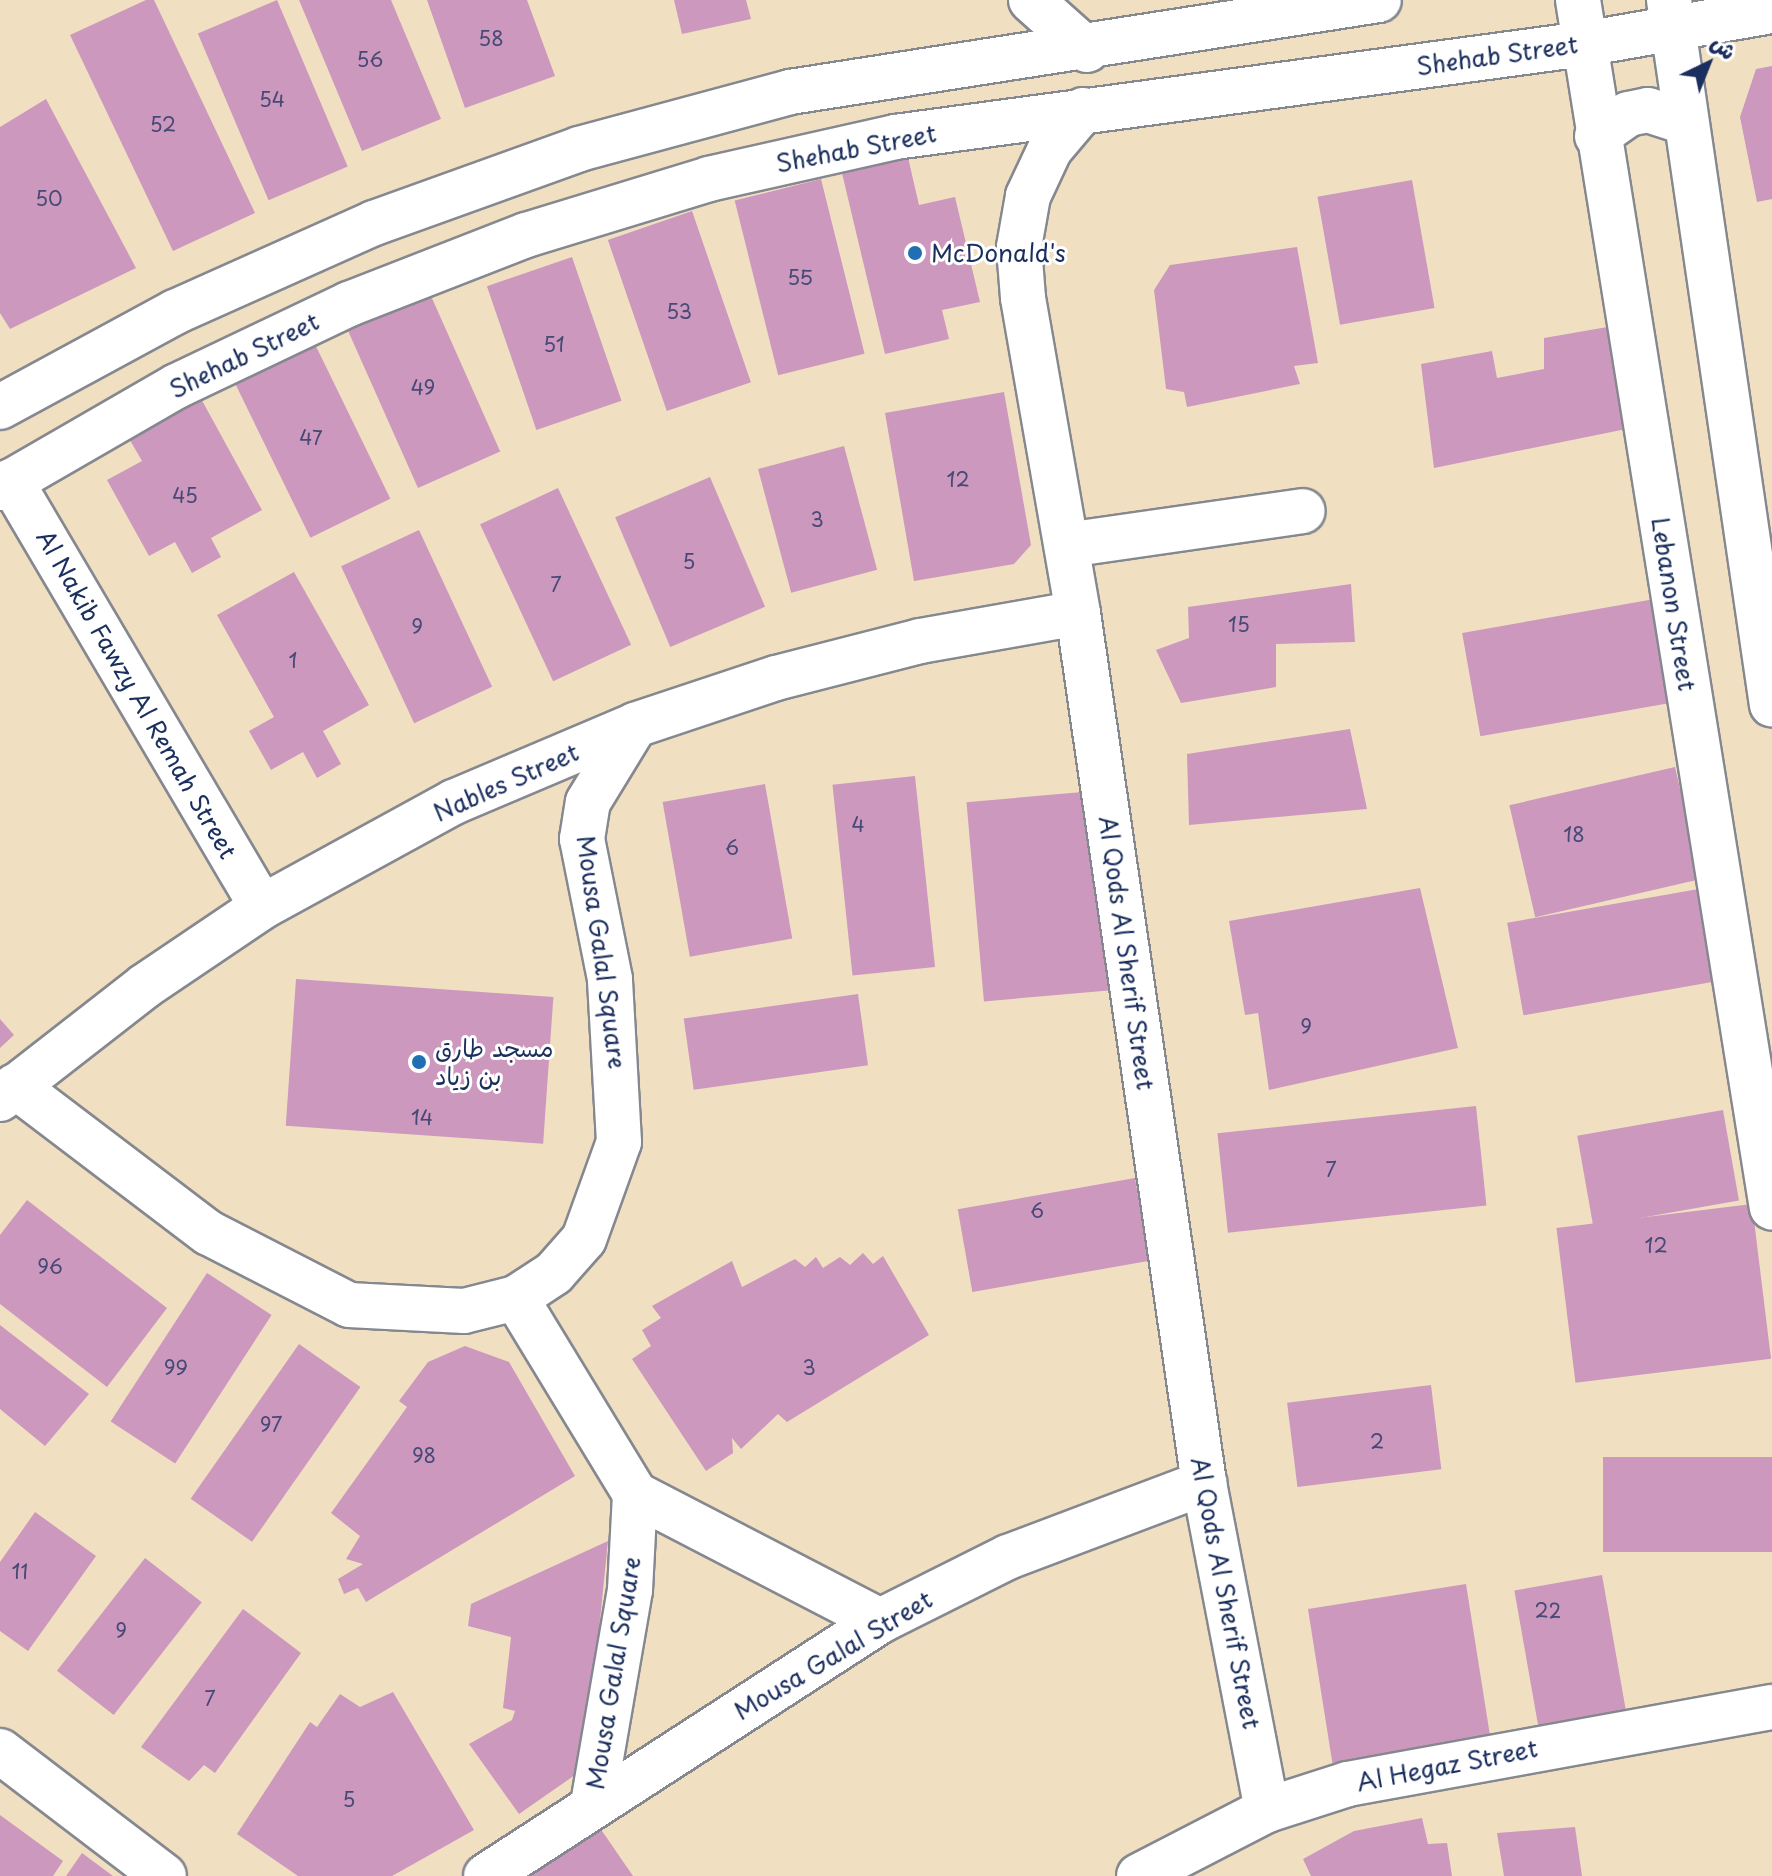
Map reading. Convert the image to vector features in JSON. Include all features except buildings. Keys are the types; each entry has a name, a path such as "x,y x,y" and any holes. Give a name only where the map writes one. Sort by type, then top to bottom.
{"street":[{"path":"1031,0 1087,50"},
{"path":"1,403 175,312 345,235 579,149 790,92 1087,50 1379,0"},
{"name":"Lebanon Street","path":"1578,0 1597,136 1772,1208"},
{"name":"Shehab Street","path":"6,484 177,386 349,304 526,235 709,179 848,148 1083,110 1584,44 1671,14 1772,11"},
{"path":"1671,14 1772,705"},
{"name":"Al Qods Al Sherif Street","path":"1083,110 1050,149 1028,196 1019,247 1078,613 1204,1483 1267,1810"},
{"path":"1597,136 1628,114 1648,110 1685,122"},
{"name":"Al Nakib Fawzy Al Remah Street","path":"6,484 262,907"},
{"path":"1067,545 1303,511"},
{"name":"Nables Street","path":"7,1093 262,907 454,802 635,725 906,644 1078,613"},
{"name":"Mousa Galal Square","path":"7,1093 209,1233 349,1305 464,1311 516,1298 554,1273 584,1239 619,1142 610,979 582,839 588,802 635,725"},
{"path":"516,1298 635,1494 880,1621"},
{"name":"Mousa Galal Street","path":"486,1876 880,1621 1021,1551 1204,1483"},
{"name":"Mousa Galal Square","path":"593,1804 630,1590 635,1494"},
{"name":"Al Hegaz Street","path":"1139,1876 1267,1810 1348,1784 1772,1707"},
{"path":"0,1751 164,1876"}],"place":[{"name":"McDonald's","path":"915,253"},
{"name":"مسجد طارق بن زياد","path":"419,1062"}]}
